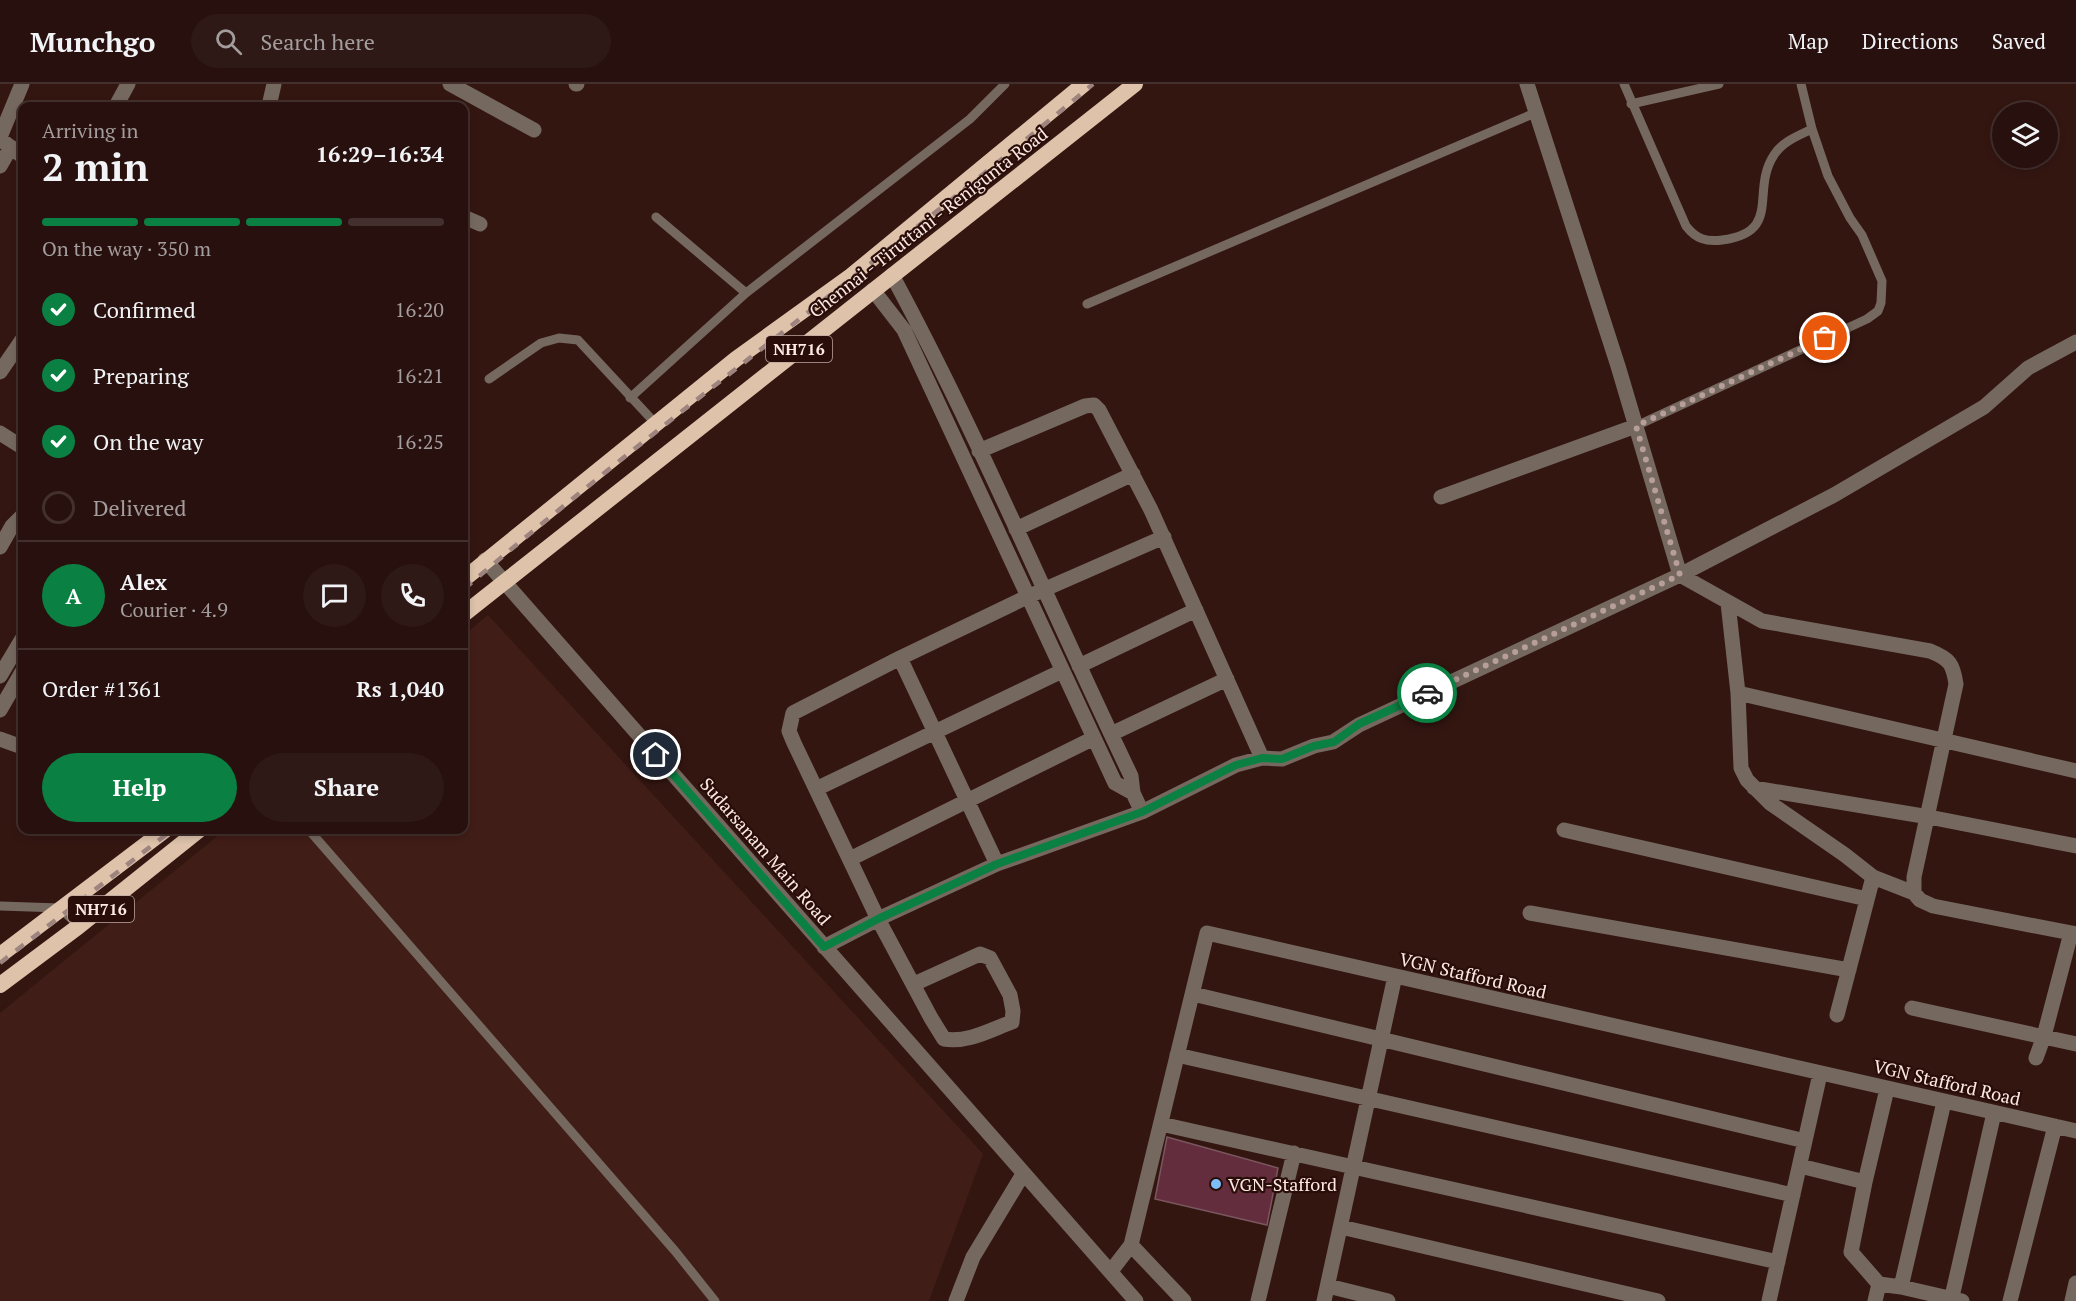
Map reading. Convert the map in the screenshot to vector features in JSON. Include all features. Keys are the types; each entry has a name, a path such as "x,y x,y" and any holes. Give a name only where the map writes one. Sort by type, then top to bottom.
{"highway":[{"name":"Chennai - Tiruttani - Renigunta Road","path":"468,575 736,359 851,276 1084,84"},
{"name":"Chennai - Tiruttani - Renigunta Road","path":"468,611 1135,84"},
{"name":"NH716","path":"0,955 157,834"},
{"name":"NH716","path":"0,985 79,926 192,834"}],"street":[{"path":"0,166 8,145 22,84"},
{"path":"118,102 128,84"},
{"path":"270,102 274,84"},
{"path":"450,84 534,130"},
{"path":"1527,84 1636,426 1680,575 1762,621 1930,651 1942,656 1953,666 1956,684 1929,817 1914,877 1914,893"},
{"path":"468,219 480,224"},
{"path":"892,275 918,323 1045,589 1131,776 1133,793 1142,812"},
{"path":"873,290 904,330 1115,783 1133,793"},
{"path":"824,947 878,919 997,864 1142,812 1236,765 1262,758 1282,759 1314,746 1334,742 1359,724 1680,575 1834,495 1984,407 2028,368 2076,342"},
{"path":"0,372 18,346"},
{"path":"980,451 1084,406 1094,405 1105,418 1164,537 1262,758"},
{"path":"950,431 967,424"},
{"path":"1441,497 1636,426"},
{"path":"0,433 18,444"},
{"path":"1016,529 1133,474"},
{"path":"0,547 18,520"},
{"path":"914,984 980,954 990,958 1010,995 1014,1011 1012,1022 969,1039 956,1041 944,1039 878,919 789,731 793,713 1027,597 1164,537"},
{"name":"Sudarsanam Main Road","path":"485,560 1023,1174 1111,1271 1123,1294 1136,1301"},
{"path":"1728,603 1738,693 1742,768 1754,788 1770,803 1873,877 1914,893 1920,900 1933,906 2073,934 2036,1058"},
{"path":"1079,666 1196,610"},
{"path":"0,676 18,646"},
{"path":"900,658 997,864"},
{"path":"816,789 1062,671"},
{"path":"0,710 18,679"},
{"path":"1111,734 1227,679"},
{"path":"1738,693 2076,771"},
{"path":"850,859 1094,738"},
{"path":"0,740 18,746"},
{"path":"1754,788 1929,817 2076,846"},
{"path":"1564,830 1867,899"},
{"path":"1837,1015 1873,877"},
{"path":"1530,913 1849,970"},
{"name":"VGN Stafford Road","path":"1111,1271 1131,1245 1207,933 2076,1131"},
{"path":"1388,1301 1326,1294 1395,976"},
{"path":"1193,994 1805,1141"},
{"path":"1912,1008 2076,1044"},
{"path":"1178,1055 1793,1195"},
{"path":"1769,1301 1820,1074"},
{"path":"1887,1089 1851,1252 1879,1284 1955,1300 1994,1113"},
{"path":"1901,1287 1944,1102"},
{"path":"1161,1124 1778,1262"},
{"path":"2010,1301 2055,1126"},
{"path":"1258,1301 1294,1152"},
{"path":"1800,1166 1865,1182"},
{"path":"956,1301 974,1257 1023,1174"},
{"path":"1341,1227 1658,1301"},
{"path":"1131,1245 1184,1301"},
{"path":"2072,1301 2076,1283"},
{"path":"1875,1301 1879,1284"}],"lane":[{"path":"630,398 746,293 970,118 1005,84"},
{"path":"1624,84 1686,226 1693,235 1702,240 1735,238 1751,231 1758,224 1766,176 1773,156 1785,142 1812,129"},
{"path":"1631,104 1719,84"},
{"path":"1636,426 1867,319 1878,311 1883,294 1882,281 1862,235 1828,176 1812,129 1801,84"},
{"path":"1087,304 1535,113"},
{"path":"656,218 746,293"},
{"path":"489,379 541,343 559,338 578,340 656,424"},
{"path":"312,834 675,1251 715,1301"},
{"path":"0,906 60,909 79,926"}],"shaded area":[{"path":"488,615 983,1154 929,1301 0,1301 0,1013 220,834 468,834 468,632"}],"building":[{"name":"VGN-Stafford","path":"1167,1137 1278,1168 1267,1225 1155,1199"}],"railway":[{"path":"468,586 619,461 1093,84"},
{"path":"0,963 167,834"}],"way so far":[{"path":"1427,693 1680,575 1636,426 1825,338"}],"place":[{"name":"VGN-Stafford","path":"1216,1184"}],"route":[{"path":"656,755 824,947 878,919 997,864 1142,812 1236,765 1262,758 1282,759 1314,746 1334,742 1359,724 1427,693"}]}
